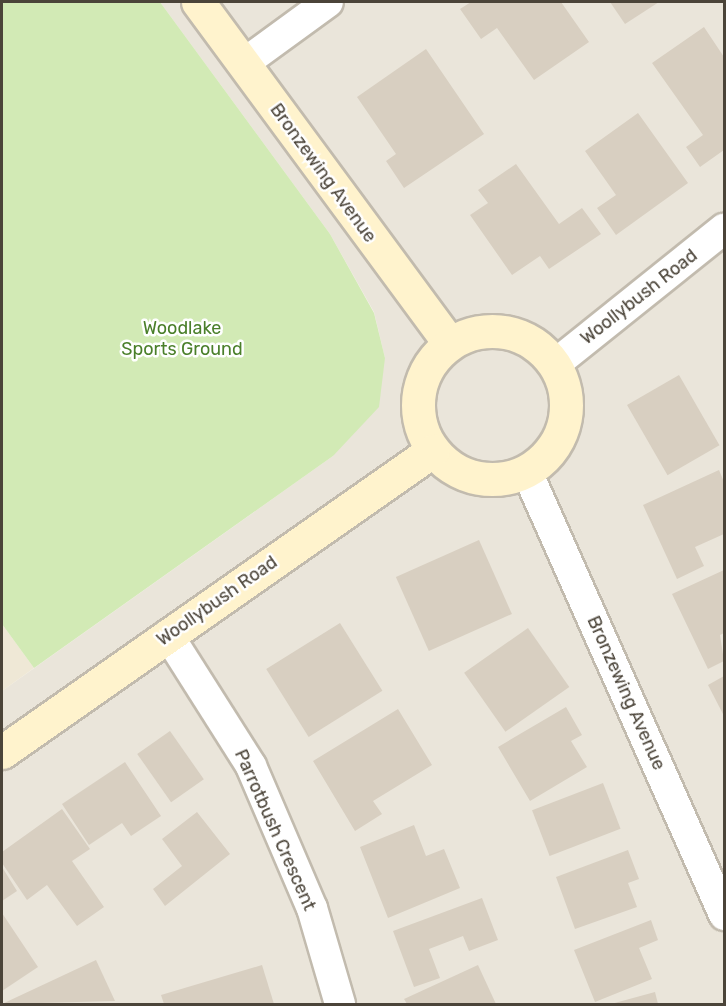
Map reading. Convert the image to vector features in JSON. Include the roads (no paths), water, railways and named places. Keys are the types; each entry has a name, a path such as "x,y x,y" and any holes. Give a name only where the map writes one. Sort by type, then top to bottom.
{"street":[{"name":"Bronzewing Avenue","path":"198,2 449,343"},
{"path":"243,64 328,2"},
{"name":"Woollybush Road","path":"554,364 724,230"},
{"path":"494,330 538,347 554,364 564,387 566,412 547,457 527,472 507,479 466,476 432,451 421,429 420,382 449,343 494,330"},
{"name":"Woollybush Road","path":"2,752 432,451"},
{"name":"Bronzewing Avenue","path":"527,472 724,915"},
{"name":"Parrotbush Crescent","path":"168,635 251,766 312,908 340,1005"}],"park label":[{"name":"Woodlake Sports Ground","path":"182,339"}]}
